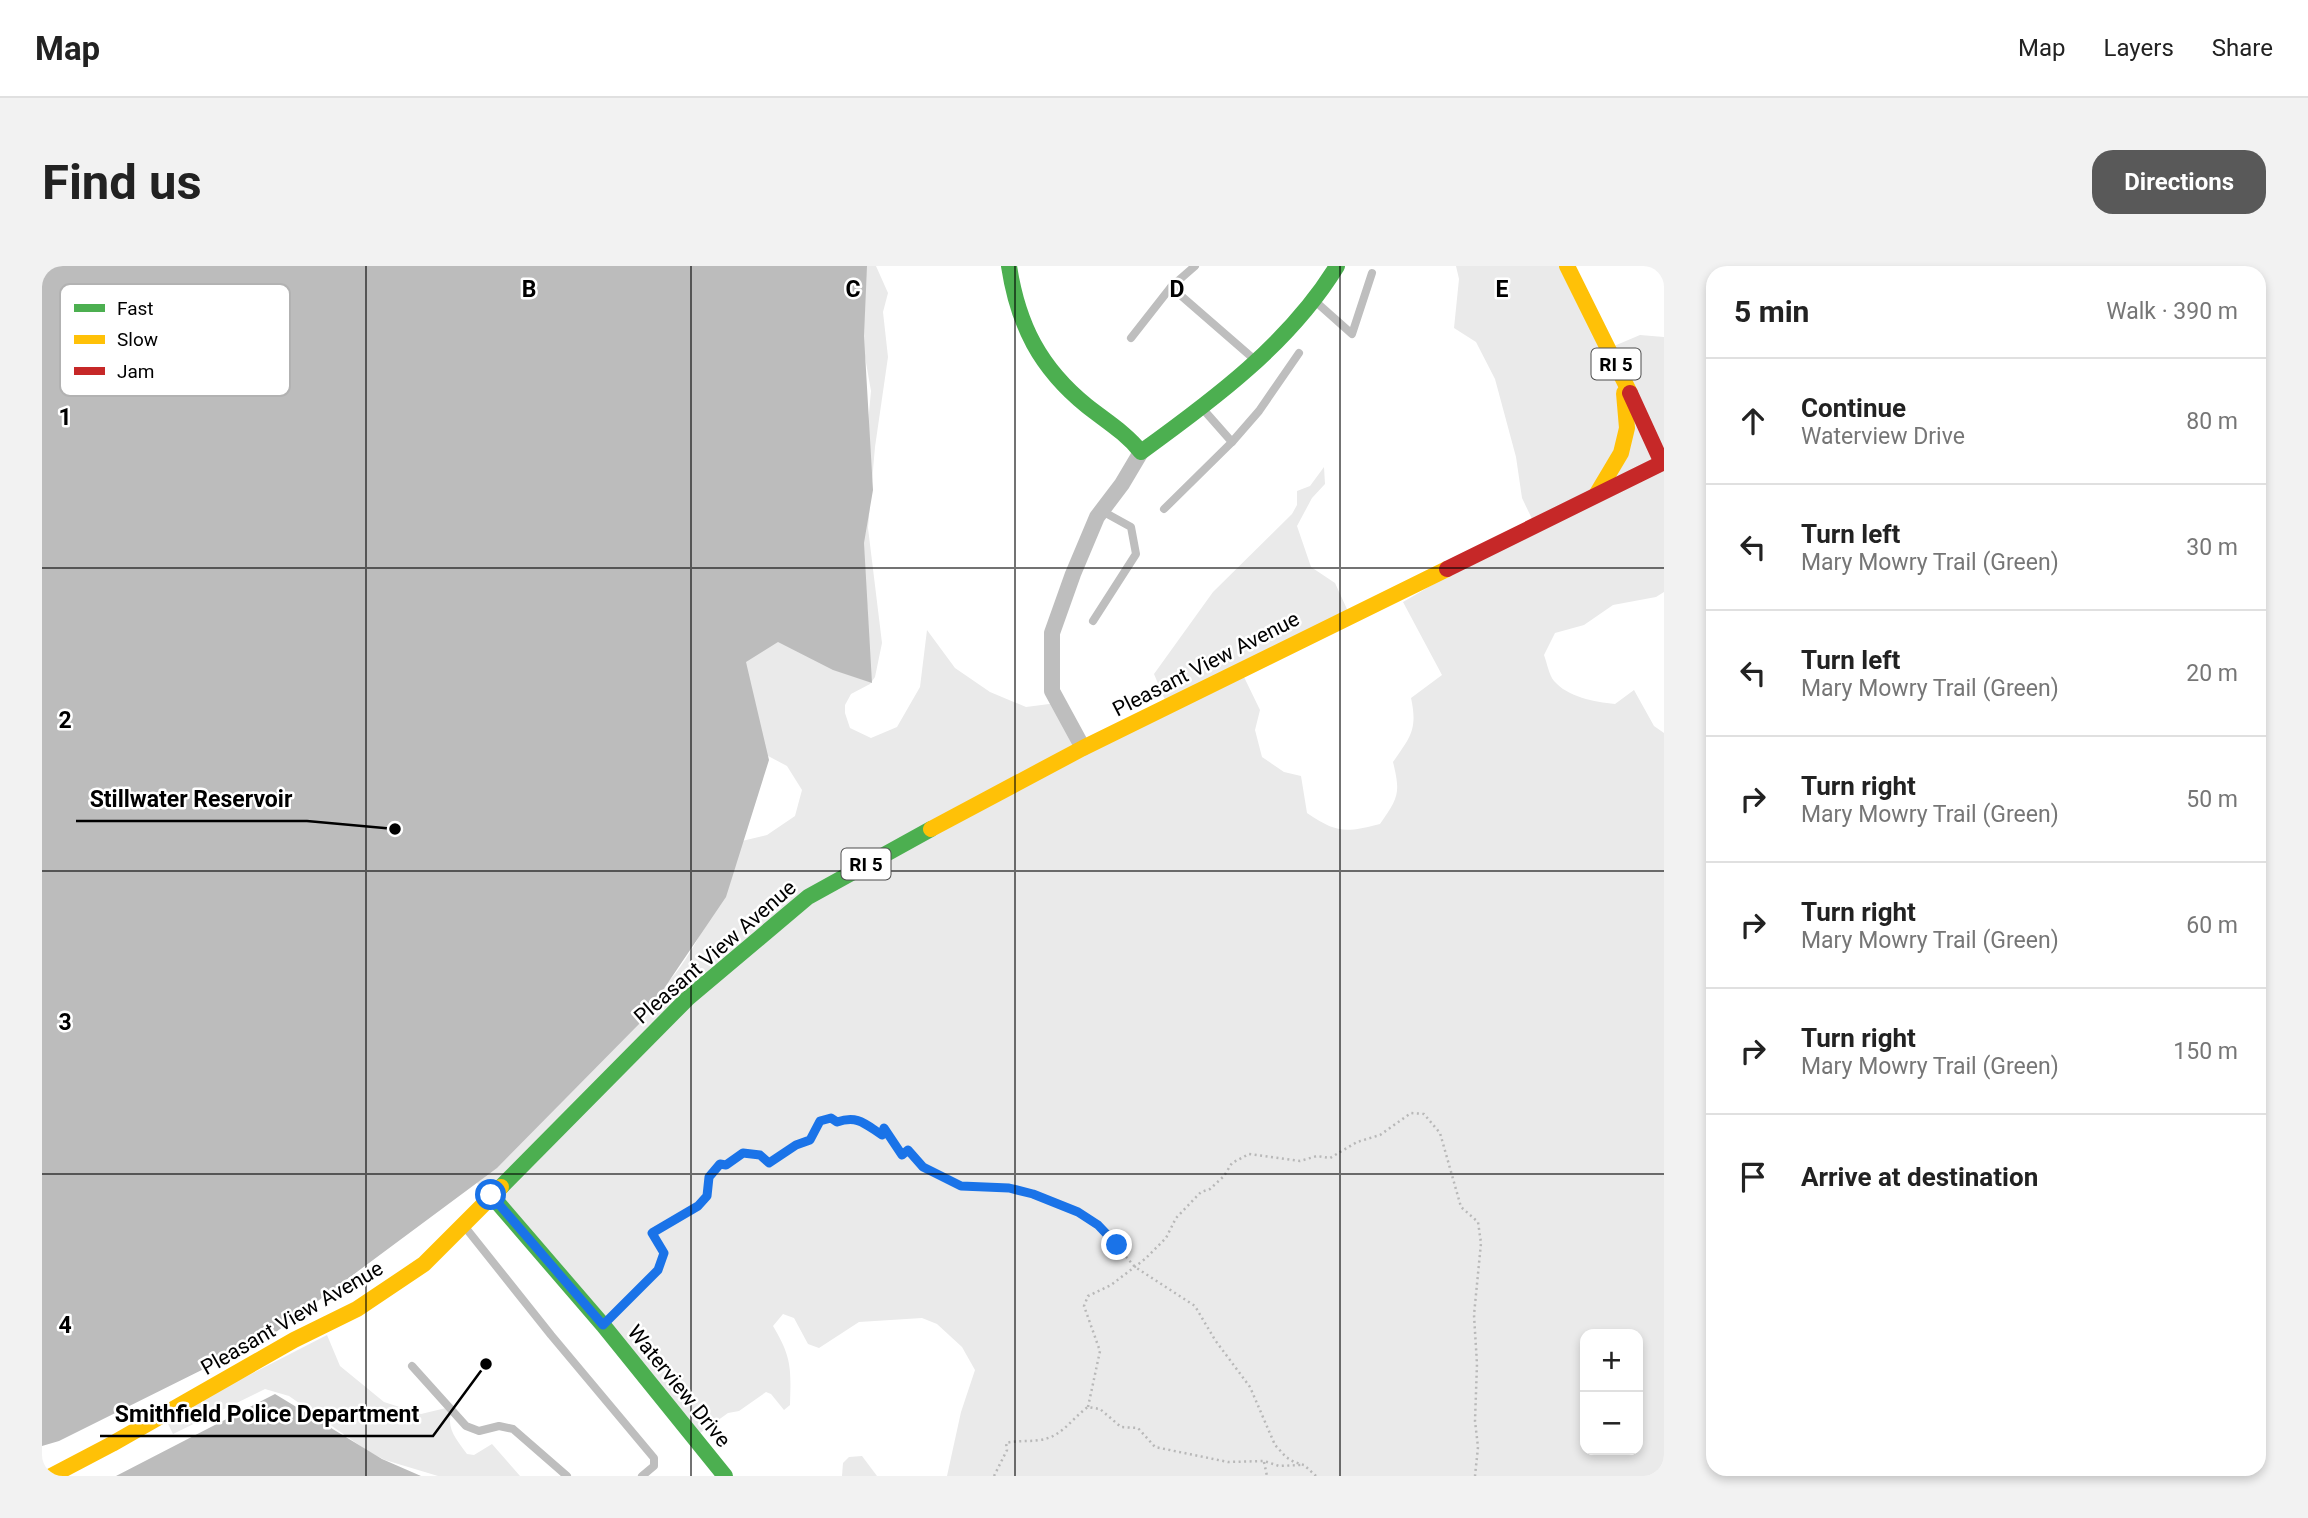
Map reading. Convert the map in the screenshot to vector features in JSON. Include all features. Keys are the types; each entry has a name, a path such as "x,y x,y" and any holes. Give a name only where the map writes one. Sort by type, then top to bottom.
{"main road":[{"path":"1009,266 1015,297 1027,328 1048,368 1061,384 1082,402 1131,439 1140,452 1202,408 1255,360 1296,321 1337,266"},
{"name":"RI 5","path":"1567,266 1663,466"},
{"path":"1595,495 1621,453 1627,428 1623,378"},
{"name":"Pleasant View Avenue","path":"51,1476 294,1340 357,1309 424,1264 687,999 808,897 886,852 1083,748 1595,495 1663,466"},
{"name":"Waterview Drive","path":"491,1195 603,1325 724,1476"}],"street":[{"path":"1083,748 1052,691 1052,633 1073,573 1097,517 1122,484 1140,452"}],"lane":[{"path":"1131,338 1171,287 1195,266"},
{"path":"1314,300 1352,334 1372,273"},
{"path":"1171,287 1255,360"},
{"path":"1164,509 1232,442 1259,411 1299,353"},
{"path":"1202,408 1232,442"},
{"path":"1093,621 1136,554 1131,527 1102,511"},
{"path":"463,1224 654,1458 654,1466 642,1476"},
{"path":"412,1366 466,1426 479,1431 499,1426 513,1429 567,1476"}],"path":[{"path":"1088,1407 1100,1351 1084,1306 1088,1296 1111,1285 1135,1267 1166,1238 1176,1219 1201,1192 1209,1189 1224,1176 1232,1163 1249,1154 1300,1161 1329,1157 1357,1142 1380,1135 1411,1113 1424,1114 1440,1133 1461,1208 1478,1222 1481,1243 1474,1315 1477,1364 1475,1421 1478,1447 1475,1476"},
{"path":"603,1325 658,1270 664,1253 652,1233 698,1206 707,1196 709,1177 720,1164 726,1165 743,1153 760,1155 769,1163 796,1145 810,1140 820,1121 831,1118 837,1122 850,1118 863,1122 882,1135 884,1128 902,1155 908,1150 923,1167 953,1183 961,1186 1009,1188 1033,1194 1078,1212 1098,1225 1135,1267 1195,1306 1215,1340 1250,1387 1275,1445 1294,1462 1304,1465 1316,1476"},
{"path":"994,1476 1007,1450 1006,1443 1020,1439 1027,1441 1050,1438 1067,1427 1088,1407 1100,1409 1121,1427 1138,1428 1155,1447 1228,1462 1264,1461 1279,1466 1304,1465"},
{"path":"1264,1461 1267,1476"}],"shaded area":[{"path":"42,266 867,266 864,336 873,490 864,543 872,683 833,670 778,642 746,662 769,760 726,897 642,1021 497,1168 272,1335 59,1441 42,1446"},
{"path":"849,266 876,266 888,293 883,312 888,357 875,447 868,528 882,643 875,677 870,684 851,694 845,705 850,728 871,738 897,727 920,687 927,630 955,668 990,692 1026,707 1057,703 1080,755 1167,705 1154,674 1213,592 1292,514 1297,505 1297,491 1310,486 1324,467 1325,484 1312,498 1297,526 1311,567 1335,583 1352,620 1244,677 1260,710 1255,730 1262,757 1284,772 1301,776 1307,813 1334,828 1349,830 1380,824 1396,795 1397,782 1393,762 1413,726 1411,698 1442,675 1403,602 1535,525 1522,498 1516,457 1495,379 1476,342 1454,328 1459,279 1456,266 1564,266 1607,349 1640,335 1664,337 1664,592 1656,597 1613,605 1584,625 1555,633 1544,655 1554,681 1574,695 1615,704 1634,690 1654,726 1664,733 1664,1476 947,1476 961,1412 975,1370 962,1347 937,1324 922,1318 859,1322 819,1348 808,1344 794,1318 783,1314 773,1326 789,1364 790,1405 784,1410 771,1394 766,1392 739,1411 728,1413 696,1436 475,1181 675,974 705,926 742,841 767,835 795,816 802,790 787,766 755,749 732,662 773,641 860,648 868,614 858,531 871,391"},
{"path":"327,1335 340,1366 384,1402 421,1414 446,1408 452,1412 450,1423 467,1454 474,1455 492,1444 520,1476 438,1476 385,1460 369,1452 289,1396 265,1389 173,1434 165,1418"},
{"path":"275,1394 382,1459 421,1476 116,1476"},
{"path":"862,1456 877,1476 842,1476 843,1463 849,1457"}],"traffic: fast":[{"path":"1009,266 1018,307 1044,361 1071,391 1141,452 1222,391 1273,345 1297,320 1337,266"},
{"path":"501,1187 687,999 808,897 931,829"},
{"path":"491,1195 603,1325 725,1476"}],"traffic: slow":[{"path":"1567,266 1630,393"},
{"path":"1596,495 1621,453 1627,428 1624,393"},
{"path":"931,829 1083,748 1447,569"},
{"path":"51,1476 294,1340 357,1309 424,1264 501,1187"}],"traffic: jam":[{"path":"1447,569 1662,463 1630,393"}],"place":[{"name":"Stillwater Reservoir","path":"395,829"},
{"name":"Smithfield Police Department","path":"486,1364"}],"route":[{"path":"491,1195 603,1325 658,1270 664,1253 652,1233 698,1206 707,1196 709,1177 720,1164 726,1165 743,1153 760,1155 769,1163 796,1145 810,1140 820,1121 831,1118 837,1122 850,1118 863,1122 882,1135 884,1128 902,1155 908,1150 923,1167 961,1186 1009,1188 1033,1194 1078,1212 1098,1225 1117,1245"}]}
